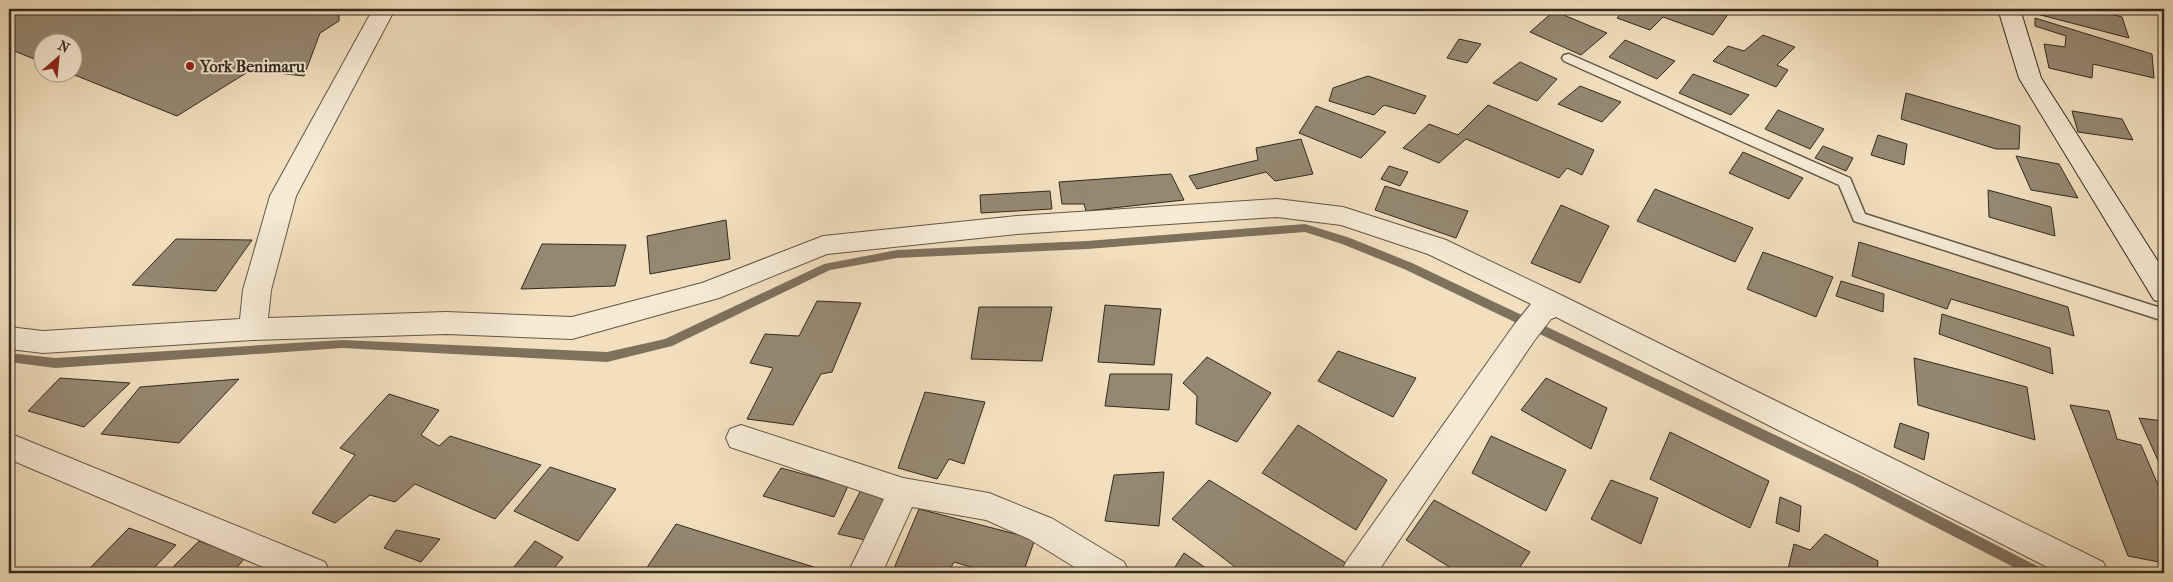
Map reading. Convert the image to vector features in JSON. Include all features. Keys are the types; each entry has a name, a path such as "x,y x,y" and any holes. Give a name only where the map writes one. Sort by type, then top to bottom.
{"street":[{"path":"253,329 257,290 283,196 384,9"},
{"path":"2009,9 2030,78 2164,293"},
{"path":"9,338 43,342 253,329 446,324 572,328 709,291 822,245 1017,225 1277,208 1343,216 1437,247 1540,317 2092,573"},
{"path":"1358,573 1540,317"},
{"path":"741,438 903,492 989,507 1040,529 1112,573"},
{"path":"9,446 305,572"},
{"path":"865,573 903,492"}],"lane":[{"path":"1569,58 1846,182 1859,217 2164,315"}],"building":[{"name":"York Benimaru","path":"9,9 339,9 339,21 320,33 304,76 251,70 177,116 82,78 82,32 32,32 32,58 9,49"},
{"path":"1625,9 1719,9 1729,13 1713,35 1663,17 1650,30 1617,18"},
{"path":"2029,9 2091,9 2122,17 2129,38 2029,12"},
{"path":"1554,11 1607,33 1581,55 1530,32"},
{"path":"2035,18 2152,54 2154,78 2093,64 2092,78 2049,68 2044,44 2065,47 2066,36 2035,26"},
{"path":"1763,35 1795,47 1777,65 1788,70 1776,87 1713,61 1728,46 1744,51"},
{"path":"1459,39 1481,44 1467,63 1447,58"},
{"path":"1625,40 1675,61 1657,79 1609,57"},
{"path":"1520,62 1557,79 1537,101 1493,83"},
{"path":"1693,74 1749,95 1731,115 1679,93"},
{"path":"1368,76 1426,96 1415,114 1384,105 1374,115 1329,101 1333,88"},
{"path":"1580,86 1621,102 1602,122 1558,104"},
{"path":"1906,93 2020,126 2019,149 1996,149 1901,119"},
{"path":"1488,105 1594,150 1582,175 1567,168 1559,178 1466,139 1439,163 1403,148 1429,124 1458,135"},
{"path":"1316,106 1386,132 1361,158 1299,133"},
{"path":"1778,110 1824,129 1810,149 1765,129"},
{"path":"2072,111 2122,119 2133,140 2078,132"},
{"path":"1878,135 1907,144 1904,165 1871,155"},
{"path":"1301,139 1313,174 1275,181 1266,172 1197,189 1189,176 1258,160 1256,148"},
{"path":"1823,146 1853,158 1846,171 1815,158"},
{"path":"1743,152 1803,178 1789,199 1729,173"},
{"path":"2016,156 2059,164 2078,198 2031,190"},
{"path":"1389,166 1408,172 1400,186 1381,179"},
{"path":"1171,174 1184,200 1086,211 1084,204 1062,204 1059,182"},
{"path":"1385,186 1468,211 1456,238 1375,210"},
{"path":"1655,189 1753,228 1735,262 1637,221"},
{"path":"1988,190 2051,207 2055,236 1989,217"},
{"path":"1050,191 1052,209 981,213 980,195"},
{"path":"1561,205 1609,226 1580,283 1531,263"},
{"path":"726,220 730,259 650,274 647,236"},
{"path":"176,239 252,240 216,291 132,285"},
{"path":"1859,242 2068,307 2074,336 1951,299 1947,309 1852,276"},
{"path":"542,244 626,245 615,286 521,289"},
{"path":"1763,252 1833,277 1816,317 1747,289"},
{"path":"1841,281 1884,294 1883,312 1836,296"},
{"path":"817,301 861,303 832,372 821,374 793,425 747,419 773,368 750,363 765,334 799,336"},
{"path":"1105,305 1161,309 1154,365 1098,362"},
{"path":"979,307 1052,307 1042,361 971,359"},
{"path":"1942,314 2050,348 2053,374 1939,334"},
{"path":"1338,351 1416,378 1393,417 1318,381"},
{"path":"1207,357 1271,393 1237,442 1196,424 1197,396 1183,383"},
{"path":"1914,358 2027,387 2035,440 1918,405"},
{"path":"1110,374 1172,374 1169,410 1105,406"},
{"path":"60,378 130,383 84,427 28,411"},
{"path":"1546,378 1607,408 1591,449 1521,410"},
{"path":"239,379 179,443 101,434 140,387"},
{"path":"925,392 985,402 964,464 949,459 937,479 898,468"},
{"path":"389,394 439,410 421,435 439,446 450,436 541,465 495,519 415,484 395,502 370,495 335,523 312,513 355,455 340,448"},
{"path":"2070,405 2109,411 2117,439 2141,445 2164,499 2164,563 2128,556"},
{"path":"2139,418 2164,421 2164,474"},
{"path":"1900,423 1929,433 1924,460 1894,447"},
{"path":"1298,425 1387,480 1356,530 1262,473"},
{"path":"1670,432 1769,481 1750,528 1650,479"},
{"path":"1491,436 1566,470 1546,511 1472,473"},
{"path":"550,467 616,489 578,541 514,511"},
{"path":"781,468 848,486 834,517 763,496"},
{"path":"1164,472 1159,526 1105,521 1114,475"},
{"path":"1209,480 1346,563 1339,573 1243,573 1172,519"},
{"path":"1611,480 1658,498 1641,544 1591,519"},
{"path":"862,488 886,497 865,540 838,534"},
{"path":"1780,497 1801,506 1799,532 1776,523"},
{"path":"1434,500 1530,552 1516,573 1459,573 1406,540"},
{"path":"919,509 1035,539 1023,573 991,573 954,562 948,573 892,573"},
{"path":"676,524 833,573 657,573 646,569"},
{"path":"129,528 176,545 149,573 85,573"},
{"path":"396,530 440,539 421,562 384,548"},
{"path":"1825,534 1878,561 1877,573 1787,573 1794,544 1810,550"},
{"path":"199,541 245,558 232,573 167,573"},
{"path":"535,541 563,557 550,573 509,573"},
{"path":"1184,553 1213,573 1171,573"}],"waterway":[{"path":"9,358 55,363 342,344 607,357 668,343 828,267 897,254 1087,245 1305,228 1346,241 1408,266 1855,479 2038,573"}],"place":[{"name":"York Benimaru","path":"190,66"}]}
